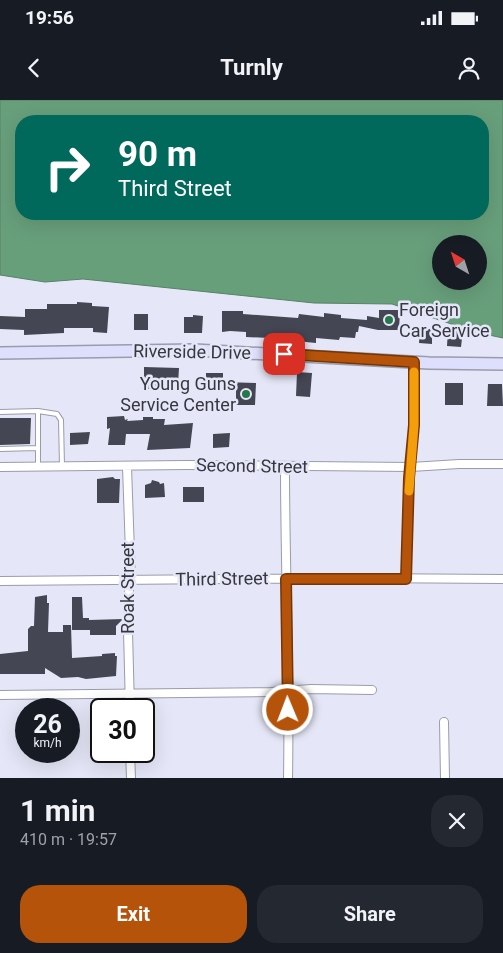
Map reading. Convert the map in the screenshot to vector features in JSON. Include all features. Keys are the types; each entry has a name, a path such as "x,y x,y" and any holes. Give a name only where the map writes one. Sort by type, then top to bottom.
{"main road":[{"name":"Riverside Drive","path":"0,353 195,350 414,362 503,364"}],"street":[{"path":"406,579 414,425 414,362"},
{"name":"Second Street","path":"0,467 411,467 503,464"},
{"path":"285,466 288,778"},
{"name":"Roak Street","path":"127,467 131,581 129,588 128,631 129,698"},
{"name":"Third Street","path":"0,581 503,579"},
{"path":"0,695 372,690"},
{"path":"444,722 445,778"},
{"path":"130,763 131,778"}],"lane":[{"path":"38,411 38,467"},
{"path":"0,412 38,411 57,414 61,420 62,466"},
{"path":"0,450 37,448"}],"shaded area":[{"path":"0,100 503,100 503,338 475,332 392,304 314,303 83,279 45,282 0,275"}],"building":[{"path":"77,302 92,303 92,306 109,307 107,333 93,332 93,328 64,328 64,333 24,335 24,330 0,329 0,316 25,317 25,309 47,309 47,304 77,304"},
{"path":"379,310 400,310 399,330 378,330 359,326 355,338 340,337 339,340 316,338 316,343 296,341 297,338 246,337 246,332 222,332 222,311 243,311 243,314 298,318 299,314 324,317 324,313 341,315 341,318 367,320 367,316 379,318"},
{"path":"134,314 148,314 148,330 134,330"},
{"path":"193,315 203,316 202,333 184,333 184,317 193,317"},
{"path":"420,329 432,329 432,344 419,343"},
{"path":"448,329 463,330 461,347 447,346"},
{"path":"144,367 179,368 178,384 160,384 157,385 157,389 148,389 148,385 144,385"},
{"path":"297,372 312,373 310,397 296,396"},
{"path":"206,373 223,373 223,382 256,383 255,405 236,405 236,391 206,391"},
{"path":"445,383 463,383 463,405 445,405"},
{"path":"488,384 502,384 503,406 487,406"},
{"path":"124,416 125,420 128,419 127,421 143,420 143,417 165,419 164,425 193,423 190,448 147,450 150,434 126,434 125,445 108,445 110,428 107,429 107,417"},
{"path":"0,418 31,418 30,444 0,445"},
{"path":"90,432 88,444 70,445 70,433"},
{"path":"230,433 229,447 213,448 213,434"},
{"path":"113,477 120,479 119,503 97,503 97,479"},
{"path":"152,480 160,484 164,483 165,497 145,498 145,485 151,483"},
{"path":"183,487 204,487 204,502 183,502"},
{"path":"47,595 47,603 49,603 48,632 63,632 63,625 71,625 72,658 115,653 115,656 117,656 116,676 86,679 78,677 61,678 45,668 45,674 0,674 0,654 28,651 28,629 34,626 35,597"},
{"path":"72,597 82,597 83,618 89,618 89,620 123,619 116,626 116,635 90,635 90,630 72,630"}],"slow traffic":[{"path":"409,491 413,453 414,372"}],"place":[{"name":"Foreign Car Service","path":"389,320"},
{"name":"Young Guns Service Center","path":"246,394"}],"route":[{"path":"284,354 414,362 413,453 409,478 406,579 286,579 288,589 288,710"}]}
